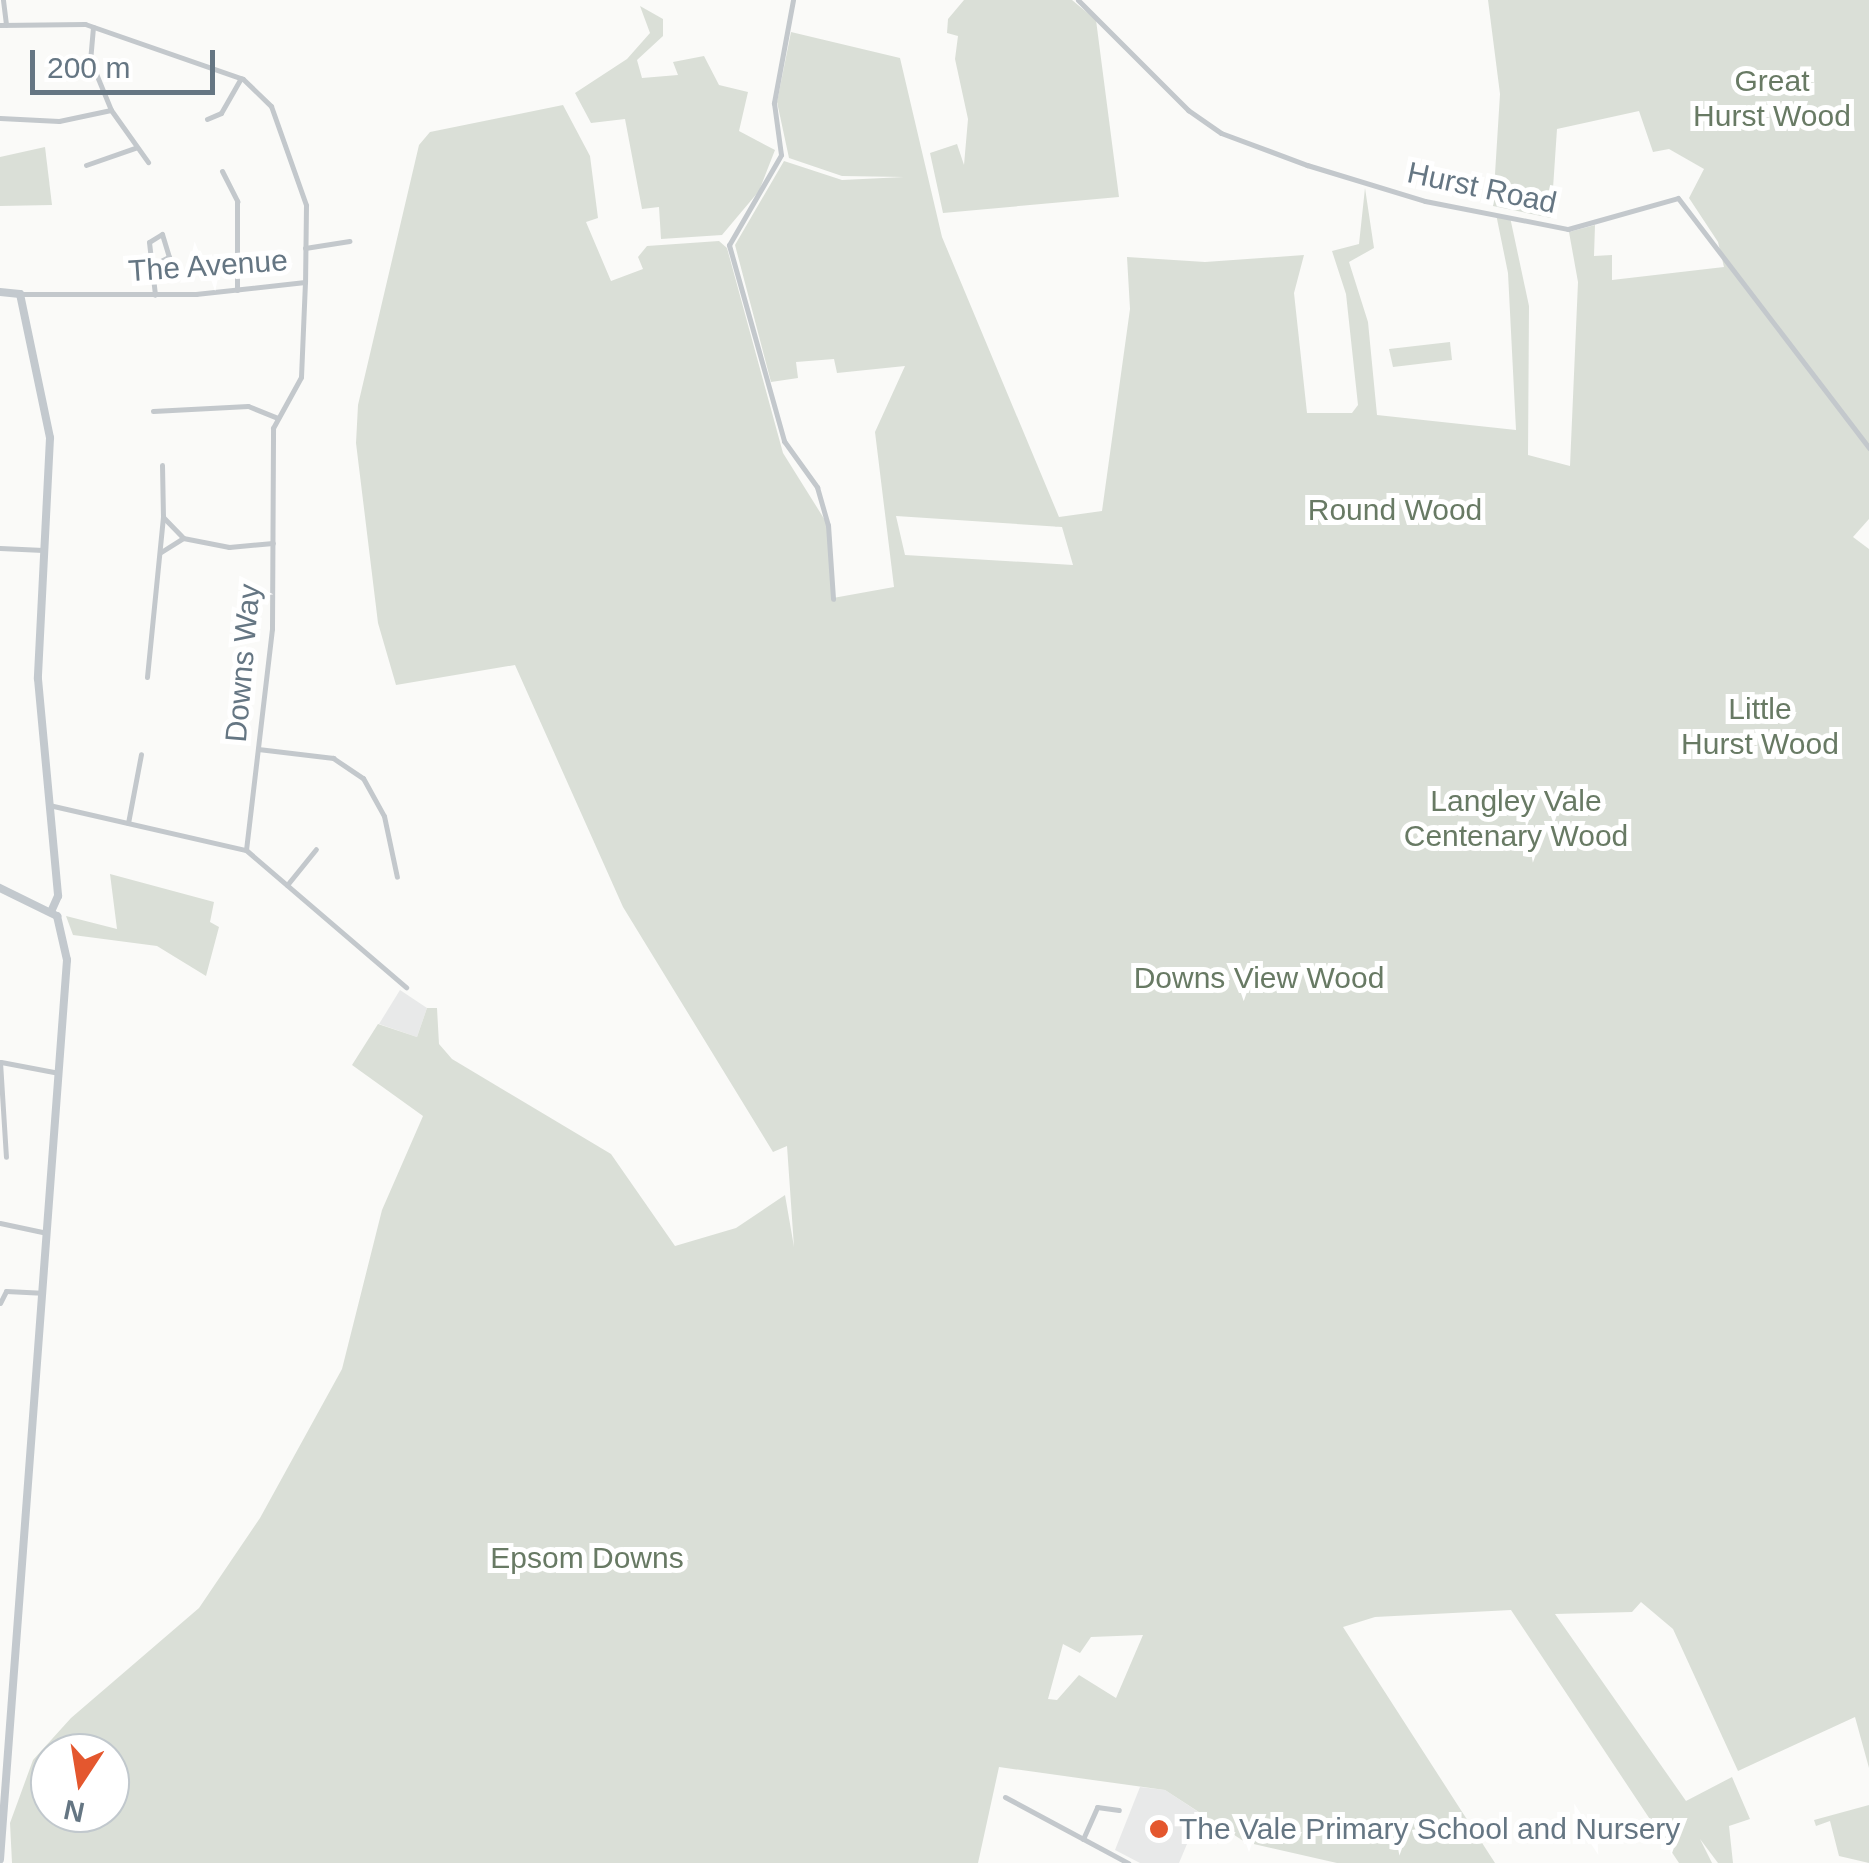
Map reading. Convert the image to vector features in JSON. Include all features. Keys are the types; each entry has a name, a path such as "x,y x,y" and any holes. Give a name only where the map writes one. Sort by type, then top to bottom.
{"main road":[{"name":"The Avenue","path":"0,292 20,294"},
{"path":"20,294 50,438 38,679 58,896 51,912"},
{"path":"0,888 51,912 65,931 67,960 3,1766 0,1860"}],"street":[{"path":"3,25 4,0"},
{"path":"793,0 774,103 781,155 729,245 784,441 822,506 833,599"},
{"name":"Hurst Road","path":"1078,0 1188,110 1221,133 1323,170 1426,201 1568,229 1678,198 1869,448"},
{"name":"The Avenue","path":"3,25 62,21 94,28 241,78 272,106 306,205 304,282 154,296 20,294"},
{"path":"94,28 90,59 110,110 148,162"},
{"path":"207,119 221,113 241,78"},
{"path":"0,118 58,121 110,110"},
{"path":"86,165 135,148"},
{"path":"222,171 237,200 237,290"},
{"path":"153,266 169,257 162,234 148,242 154,296"},
{"path":"305,248 349,240"},
{"name":"Downs Way","path":"246,850 274,543 277,418 301,377 304,282"},
{"path":"153,411 248,406 277,418"},
{"path":"147,677 161,552 162,465"},
{"path":"163,517 184,538 229,547 274,543"},
{"path":"161,552 184,538"},
{"path":"0,548 44,550"},
{"path":"258,749 333,758 362,778 384,816 397,877"},
{"path":"128,822 141,754"},
{"path":"48,805 246,850 406,986"},
{"path":"287,884 316,849"},
{"path":"6,1157 0,1061 59,1073"},
{"path":"0,1224 47,1233"},
{"path":"0,1303 6,1291 41,1293"},
{"path":"1005,1796 1128,1863"},
{"path":"1083,1838 1097,1806 1119,1810"}],"shaded area":[{"path":"400,990 427,1008 417,1037 379,1024"},
{"name":"The Vale Primary School and Nursery","path":"1140,1787 1165,1790 1200,1813 1179,1863 1140,1863 1115,1850"}],"green space":[{"path":"964,0 1072,0 1096,20 1119,197 943,213 930,153 957,144 964,165 968,119 955,59 958,36 947,33 948,19"},
{"path":"1488,0 1869,0 1869,519 1853,537 1869,549 1869,1768 1855,1717 1738,1771 1673,1629 1641,1602 1632,1612 1555,1614 1686,1801 1732,1777 1750,1819 1729,1826 1733,1863 1718,1863 1700,1839 1712,1863 1679,1863 1511,1610 1375,1617 1343,1627 1495,1863 1337,1863 1245,1842 1165,1790 999,1767 978,1863 12,1863 10,1823 30,1768 30,1833 130,1833 130,1733 57,1733 199,1608 260,1518 342,1369 382,1210 423,1116 352,1065 378,1024 417,1037 427,1008 437,1008 439,1044 452,1059 611,1154 675,1246 736,1228 785,1195 794,1247 787,1146 773,1152 623,907 515,665 396,685 378,623 356,443 358,405 419,145 430,132 563,105 590,156 598,218 586,222 611,281 643,269 638,257 647,246 719,241 727,248 783,453 828,525 833,598 894,587 875,432 905,366 837,373 834,359 796,362 798,378 771,382 735,245 784,161 842,180 904,177 842,176 789,158 777,102 791,32 900,58 942,237 1059,517 1102,511 1130,309 1127,257 1205,262 1304,255 1294,293 1307,413 1352,413 1358,405 1346,294 1332,251 1359,244 1365,188 1374,248 1349,262 1368,322 1377,415 1516,430 1508,273 1496,214 1510,217 1529,306 1528,455 1570,466 1578,282 1569,232 1595,225 1594,256 1612,255 1612,280 1724,267 1718,242 1689,198 1704,169 1669,149 1653,152 1639,111 1557,129 1551,218 1493,206 1500,94","holes":["896,516 1062,527 1073,565 905,555","1143,1635 1116,1698 1079,1675 1057,1700 1048,1699 1063,1644 1080,1653 1091,1637"]},
{"path":"640,6 663,19 663,36 637,60 642,78 678,75 673,62 704,56 719,85 748,92 739,131 775,150 759,191 722,235 661,239 659,207 642,209 625,119 591,123 575,93 627,59 650,33"},
{"path":"45,147 52,205 0,206 0,157"},
{"path":"1450,342 1452,360 1393,367 1389,349"},
{"path":"110,874 214,902 210,922 219,927 206,976 157,946 73,935 66,916 117,929"},
{"path":"1869,1805 1869,1863 1839,1856 1830,1821 1816,1826 1814,1820"}],"place":[{"name":"The Vale Primary School and Nursery","path":"1159,1829"}],"park label":[{"name":"Great Hurst Wood","path":"1772,98"},
{"name":"Round Wood","path":"1395,510"},
{"name":"Little Hurst Wood","path":"1760,726"},
{"name":"Langley Vale Centenary Wood","path":"1516,818"},
{"name":"Downs View Wood","path":"1259,978"},
{"name":"Epsom Downs","path":"587,1558"}]}
